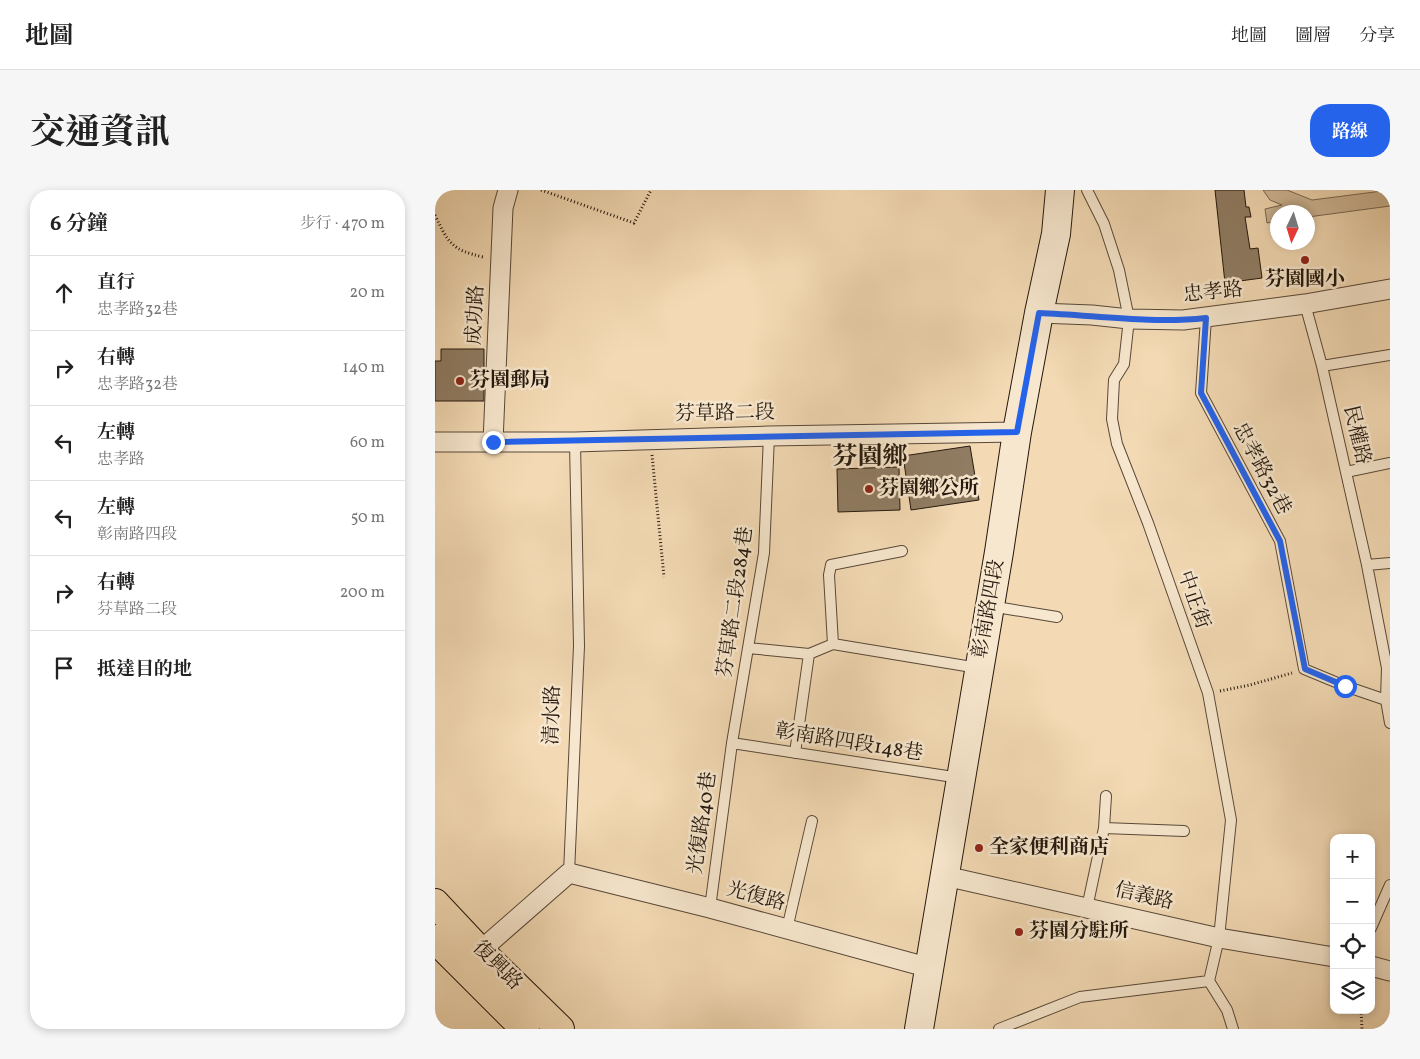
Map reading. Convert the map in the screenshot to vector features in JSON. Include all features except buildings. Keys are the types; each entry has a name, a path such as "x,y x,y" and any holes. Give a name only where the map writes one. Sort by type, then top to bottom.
{"main road":[{"name":"復興路","path":"435,902 480,951 560,1029"},
{"name":"復興路","path":"435,939 525,1029"}],"street":[{"name":"成功路","path":"493,442 503,208 508,190"},
{"name":"彰南路四段","path":"919,1029 980,668 1017,432 1056,234 1060,190"},
{"name":"忠孝路","path":"1039,313 1092,315 1129,320 1183,320 1305,304 1390,288"},
{"name":"芬草路二段","path":"435,442 575,442 650,438 1017,432"},
{"name":"光復路","path":"569,873 710,908 930,968"},
{"path":"480,951 569,873"},
{"name":"信義路","path":"945,876 1219,938 1330,956"},
{"path":"1375,967 1390,971"}],"lane":[{"name":"中正街","path":"1087,190 1104,224 1119,270 1129,320 1124,364 1114,380 1111,420 1117,444 1148,523 1208,693 1231,820 1219,938 1209,981"},
{"name":"民權路","path":"1305,304 1322,366 1389,668 1386,700 1390,723"},
{"name":"忠孝路32巷","path":"1206,318 1201,393 1280,541 1305,669"},
{"path":"1322,366 1390,355"},
{"name":"芬草路二段284巷","path":"732,743 764,553 769,436"},
{"name":"清水路","path":"569,873 579,646 575,442"},
{"path":"1346,472 1390,463"},
{"path":"833,644 829,575 831,565 902,550"},
{"path":"1367,566 1390,563"},
{"path":"989,606 1057,617"},
{"path":"748,648 809,654 833,644 980,668"},
{"path":"795,753 809,654"},
{"path":"1305,669 1345,686 1386,700"},
{"name":"彰南路四段148巷","path":"732,743 961,778"},
{"name":"光復路40巷","path":"710,908 732,743"},
{"path":"1087,908 1104,828 1106,796"},
{"path":"787,929 812,821"},
{"path":"1104,828 1184,831"},
{"path":"1373,924 1390,886"},
{"path":"999,1029 1080,997 1209,981 1227,1010 1233,1029"}],"path":[{"path":"541,190 634,223 651,190"},
{"path":"435,215 446,238 456,248 470,254 501,260"},
{"path":"650,438 664,577"},
{"path":"1208,693 1250,685 1305,669"},
{"path":"1361,1014 1362,1029"}],"shaded area":[{"path":"1263,190 1287,190 1312,200 1390,190 1390,206 1315,216 1315,205 1282,205 1270,200"},
{"path":"1270,208 1270,222 1267,223 1265,209"}],"place":[{"name":"芬園國小","path":"1305,260"},
{"name":"芬園郵局","path":"460,381"},
{"name":"芬園鄉公所","path":"869,489"},
{"name":"全家便利商店","path":"979,848"},
{"name":"芬園分駐所","path":"1019,932"}],"district":[{"name":"芬園鄉","path":"870,457"}],"route":[{"path":"493,442 575,442 650,438 1017,432 1039,313 1092,315 1129,320 1206,318 1201,393 1280,541 1305,669 1345,686"}]}
